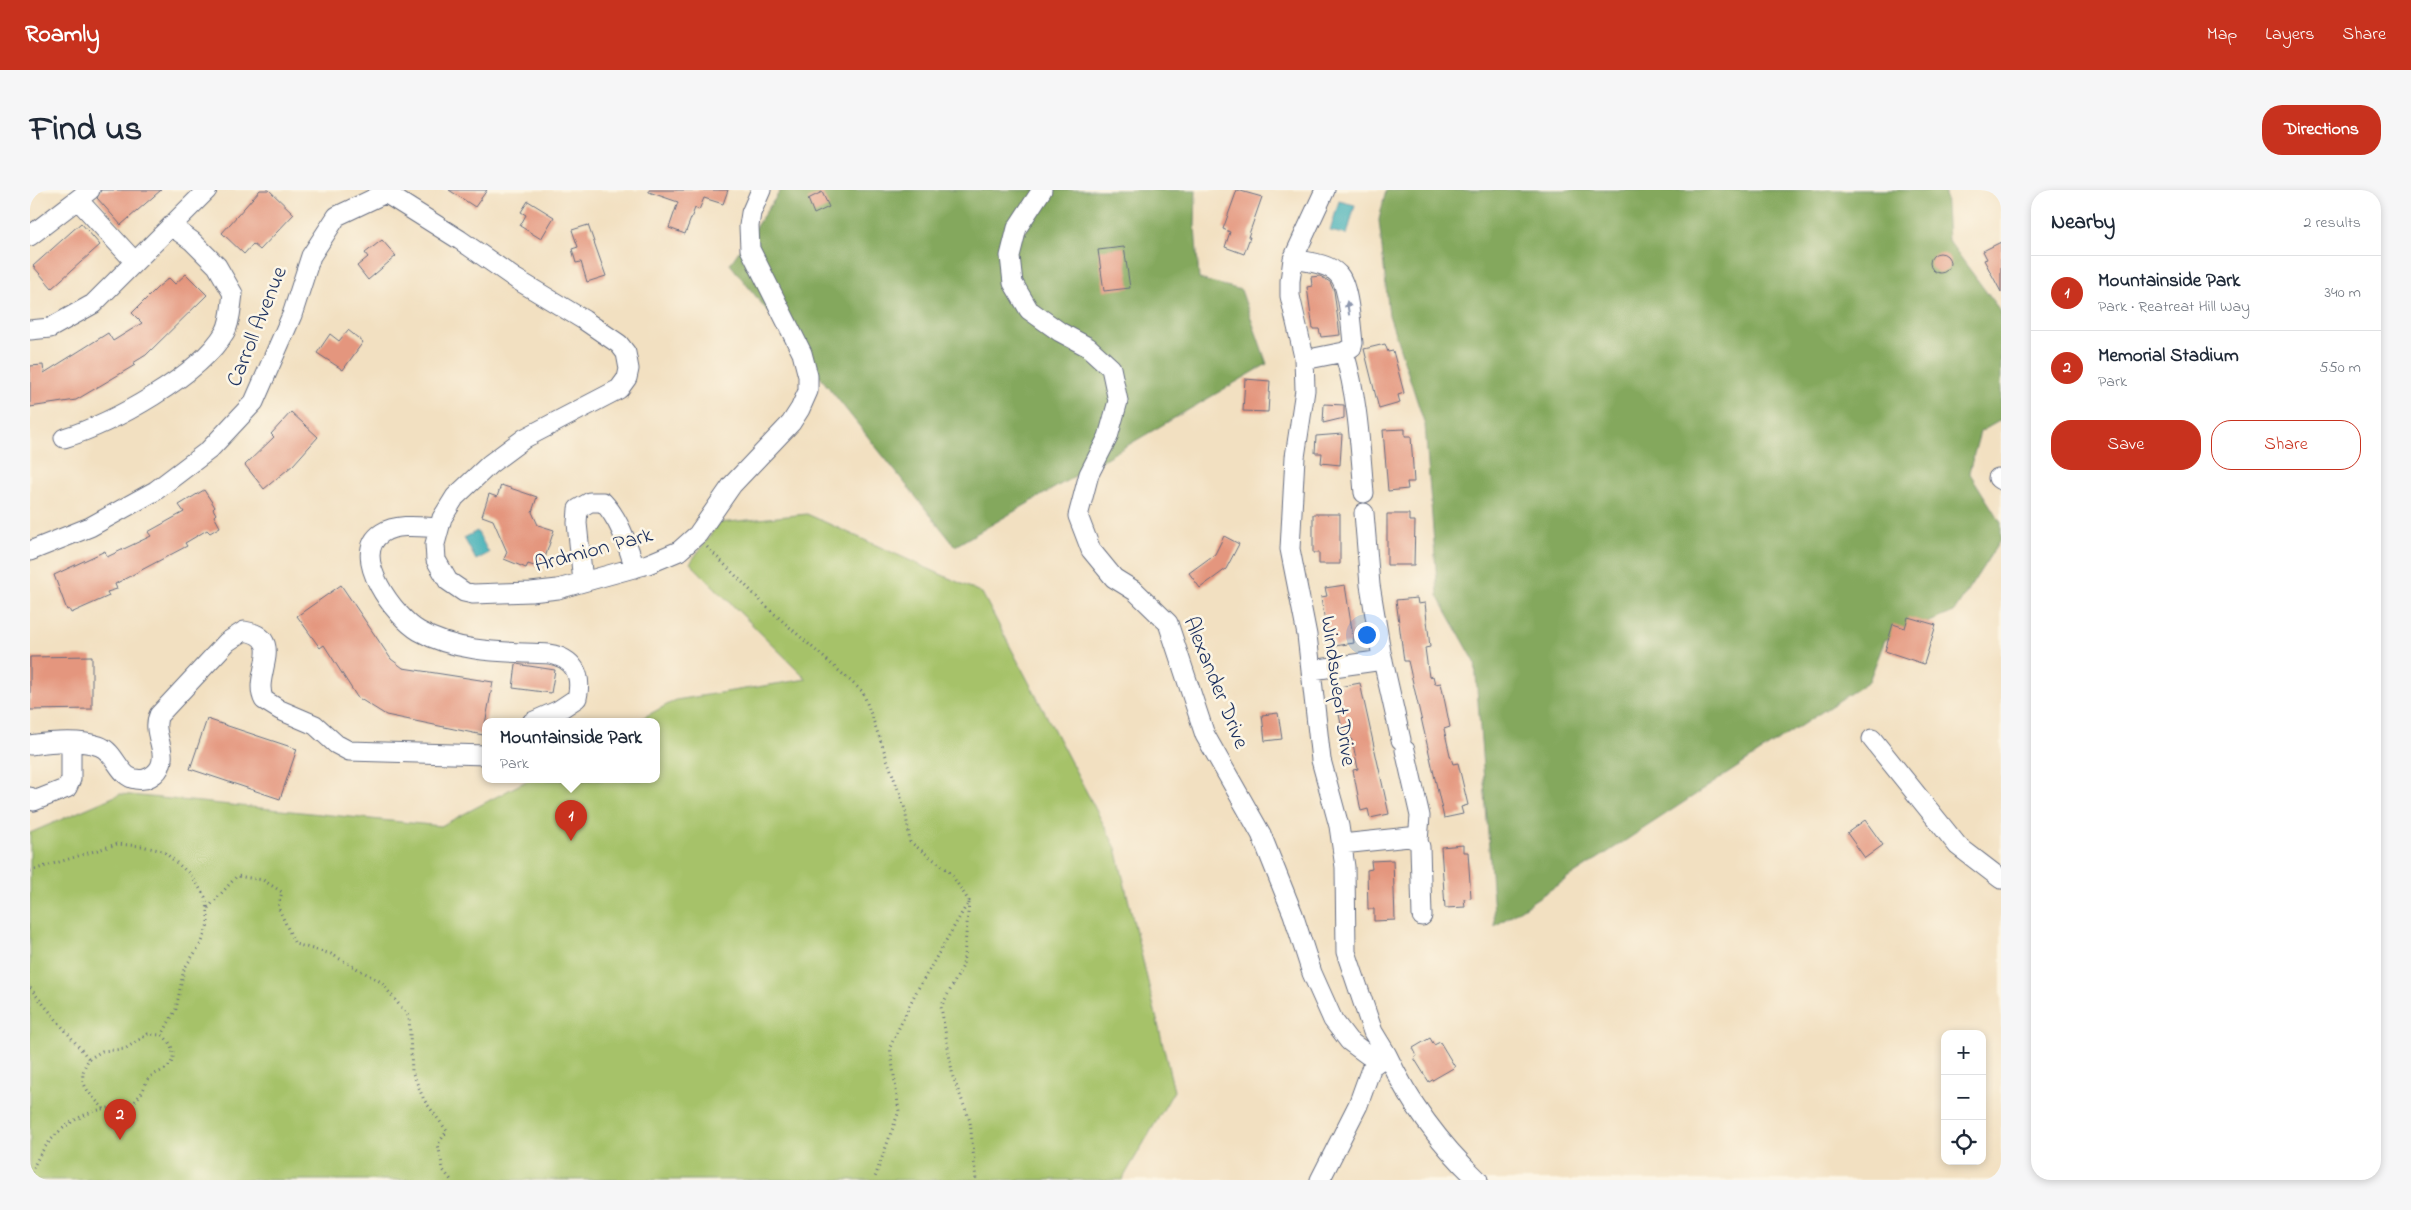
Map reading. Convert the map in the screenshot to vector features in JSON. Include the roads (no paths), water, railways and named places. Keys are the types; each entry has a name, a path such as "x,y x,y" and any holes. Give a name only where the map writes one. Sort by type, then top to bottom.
{"street":[{"path":"30,330 50,328 93,304 207,190"},
{"name":"Ardmion Park","path":"390,192 516,279 584,320 619,344 626,352 629,360 628,378 619,389 525,438 490,464 448,506 439,528 436,554 439,568 448,581 464,592 484,595 531,592 583,582 635,568 679,551 698,534 732,485 791,423 808,391 808,376 802,352 750,249 748,239 751,213 761,190"},
{"name":"Alexander Drive","path":"1042,190 1017,228 1010,256 1013,283 1029,310 1060,332 1088,347 1111,368 1118,401 1108,437 1089,474 1078,516 1091,550 1114,578 1135,592 1168,623 1205,735 1261,834 1293,914 1312,973 1329,1012 1350,1041 1368,1055 1387,1055"},
{"name":"Windswept Drive","path":"1325,190 1294,259 1290,296 1304,360 1305,390 1295,458 1290,550 1312,670 1321,760 1342,844 1345,867 1346,952 1374,1032 1398,1080 1443,1143 1478,1180"},
{"name":"Carroll Avenue","path":"30,551 90,527 155,491 209,450 254,402 292,315 311,256 337,216 390,192"},
{"path":"30,236 84,195 135,262"},
{"path":"64,438 91,430 116,418 154,395 204,358 226,330 233,294 217,266 192,241 171,226"},
{"path":"1294,259 1325,266 1338,273 1344,288 1353,343 1352,347 1344,352 1304,360"},
{"path":"1344,352 1350,373 1359,430 1364,493"},
{"path":"583,582 577,523 578,509 590,502 603,502 611,510 623,533 635,568"},
{"path":"1364,513 1370,585 1383,660 1420,816 1418,841 1420,847 1422,916"},
{"path":"439,528 408,527 382,533 375,541 372,549 376,580 401,616 420,631 463,646 549,654 561,656 570,663 579,681 577,698 559,710 541,718"},
{"path":"30,746 86,743 104,749 122,773 128,777 143,779 155,774 162,761 162,752 156,726 159,716 227,642 244,631 258,636 266,645 268,653 260,686 264,700 280,710 315,725 340,748 365,752 482,755"},
{"path":"1312,670 1383,660"},
{"path":"1872,739 1958,846 2001,879"},
{"path":"30,797 34,801 67,788 71,779 71,743"},
{"path":"1342,844 1409,838 1418,841"},
{"path":"1320,1180 1358,1105 1372,1066 1387,1055"}],"water":[{"path":"1339,201 1355,205 1347,235 1330,231"},
{"path":"477,531 489,553 476,560 464,538"}],"place":[{"name":"Mountainside Park","path":"571,841"},
{"name":"Memorial Stadium","path":"120,1140"}]}
